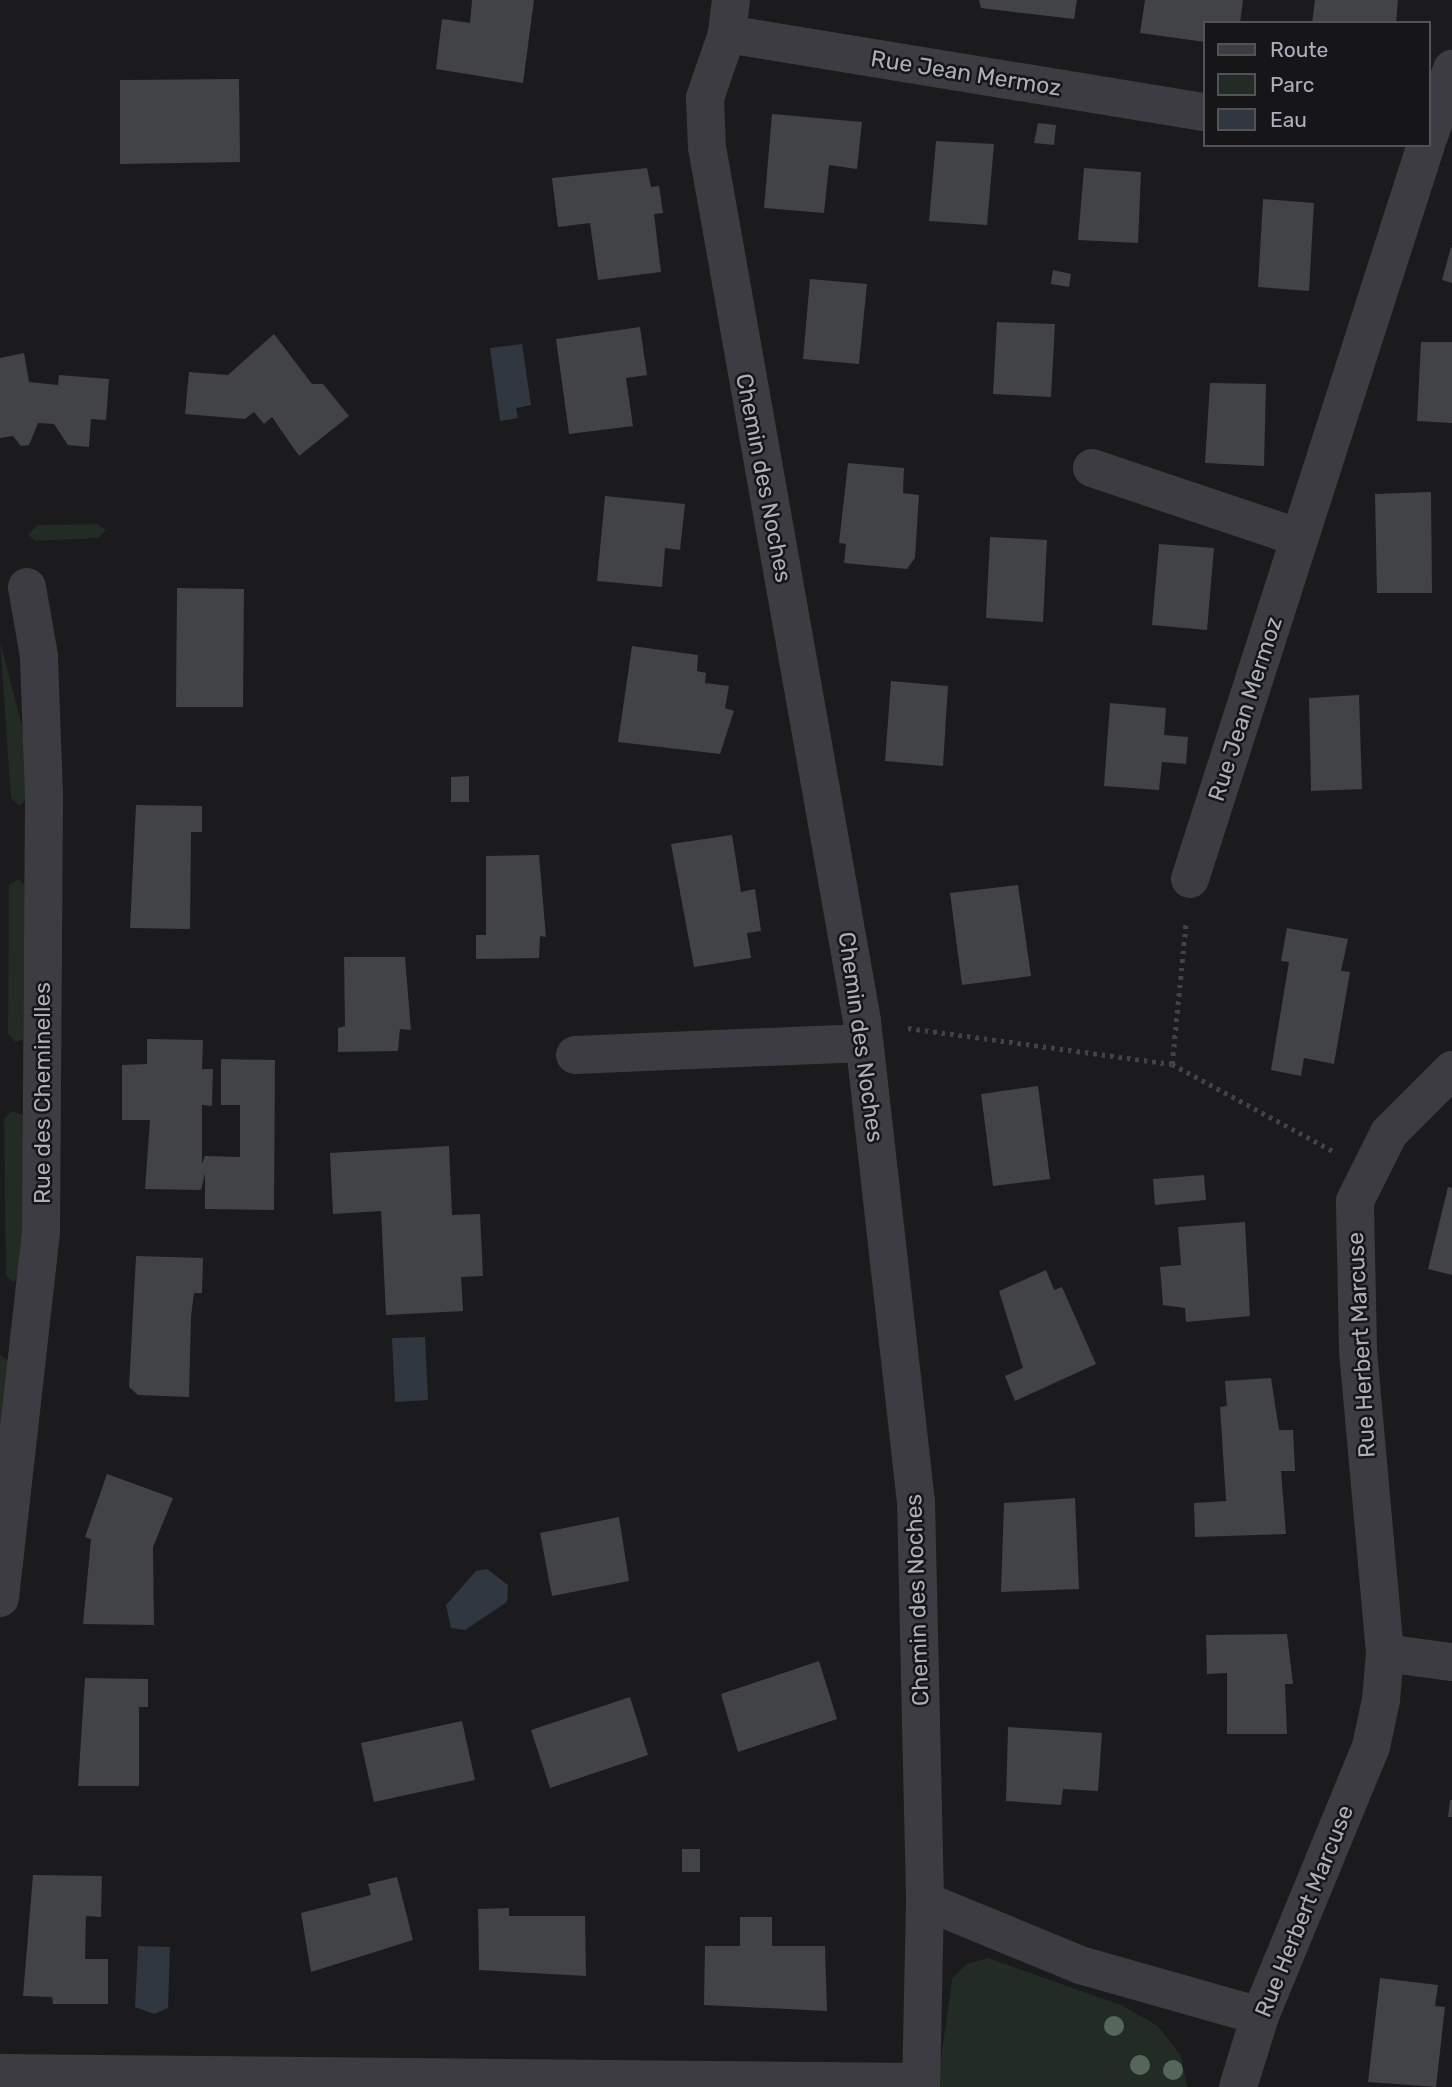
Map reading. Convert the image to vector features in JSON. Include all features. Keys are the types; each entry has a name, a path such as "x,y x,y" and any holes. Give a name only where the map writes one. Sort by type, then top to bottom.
{"street":[{"name":"Rue Jean Mermoz","path":"729,17 1204,112"},
{"name":"Chemin des Noches","path":"729,17 705,98 707,147 863,1032 916,1501 925,1901 921,2084"},
{"name":"Rue Jean Mermoz","path":"1431,139 1452,69"},
{"name":"Rue Jean Mermoz","path":"1190,879 1429,147"},
{"path":"1092,468 1300,538"},
{"name":"Rue des Cheminelles","path":"0,1598 41,1231 44,783 38,656 27,587"},
{"path":"575,1055 863,1032"},
{"name":"Rue Herbert Marcuse","path":"1237,2087 1259,2016 1371,1747 1385,1653 1352,1253 1354,1201 1367,1170 1389,1133 1452,1070"},
{"path":"1385,1653 1452,1662"},
{"path":"925,1901 1080,1965 1259,2016"},
{"path":"0,2073 921,2084"}],"path":[{"path":"1172,1064 1190,879"},
{"path":"863,1032 1172,1064 1367,1170"}],"green space":[{"path":"97,524 106,530 98,538 36,541 28,535 37,525"},
{"path":"0,641 25,738 25,801 19,806 11,798"},
{"path":"19,879 25,886 23,1039 16,1042 8,1034 9,884"},
{"path":"12,1111 23,1115 23,1241 18,1280 12,1282 6,1274 4,1119"},
{"path":"0,1355 9,1361 0,1440"},
{"path":"988,1958 1121,2005 1158,2026 1181,2056 1187,2087 937,2087 952,1979 967,1964"}],"water":[{"path":"522,344 531,405 516,408 518,418 500,421 490,348"},
{"path":"425,1337 428,1400 395,1402 392,1338"},
{"path":"487,1569 508,1585 507,1602 465,1630 451,1628 446,1605 476,1571"},
{"path":"138,1946 170,1947 168,2008 154,2014 135,2007"}],"building":[{"path":"472,0 534,0 523,83 436,69 442,19 470,23"},
{"path":"979,0 1077,0 1074,19 981,8"},
{"path":"1145,0 1243,0 1240,21 1204,21 1204,42 1140,33"},
{"path":"1315,0 1398,0 1396,21 1312,21"},
{"path":"239,79 240,162 120,164 120,80"},
{"path":"772,114 862,122 857,169 829,165 824,213 764,208"},
{"path":"1038,123 1056,125 1054,145 1034,143"},
{"path":"936,141 994,144 987,225 929,221"},
{"path":"647,168 651,187 659,186 663,213 654,214 661,272 598,280 590,223 558,227 552,178"},
{"path":"1084,168 1141,172 1138,243 1078,240"},
{"path":"1263,199 1314,203 1309,291 1258,287"},
{"path":"1452,248 1452,283 1442,280"},
{"path":"1053,270 1071,274 1069,287 1051,284"},
{"path":"810,279 867,284 859,364 803,359"},
{"path":"997,322 1055,324 1051,397 993,394"},
{"path":"640,327 647,375 626,378 633,426 569,434 556,339"},
{"path":"274,334 312,384 323,384 349,416 299,456 272,417 264,424 254,412 245,419 185,414 189,372 228,375"},
{"path":"1421,342 1452,342 1452,423 1417,421"},
{"path":"24,353 29,382 58,385 59,375 109,379 106,420 91,419 89,447 68,445 54,424 38,423 29,445 21,446 13,436 0,438 0,358"},
{"path":"1210,383 1266,384 1264,466 1205,463"},
{"path":"848,463 904,468 903,493 919,495 915,558 907,569 844,563 846,544 839,543"},
{"path":"1431,492 1432,593 1377,593 1375,494"},
{"path":"605,496 685,504 680,550 665,548 662,587 597,581"},
{"path":"990,537 1047,540 1043,622 986,618"},
{"path":"1159,544 1214,548 1207,630 1152,625"},
{"path":"177,588 244,589 243,707 176,707"},
{"path":"632,646 698,655 697,671 706,673 705,683 729,686 725,708 734,711 720,754 618,742"},
{"path":"891,681 948,686 943,766 885,761"},
{"path":"1359,695 1362,789 1311,791 1309,698"},
{"path":"1110,703 1166,708 1164,735 1188,737 1186,764 1162,762 1159,790 1104,786"},
{"path":"469,776 469,802 451,802 451,777"},
{"path":"136,805 202,806 202,832 191,832 190,929 130,928"},
{"path":"732,835 741,892 755,889 761,931 747,933 751,958 694,967 671,844"},
{"path":"539,855 546,937 540,936 539,958 476,959 476,935 486,935 486,856"},
{"path":"1018,885 1031,976 962,985 950,893"},
{"path":"1287,928 1348,939 1341,971 1350,972 1334,1064 1304,1058 1301,1076 1271,1070 1289,962 1281,961"},
{"path":"344,957 405,957 411,1030 400,1029 398,1051 338,1052 338,1028 345,1026"},
{"path":"147,1039 203,1040 202,1069 213,1069 212,1106 202,1105 202,1164 205,1156 240,1157 240,1105 221,1105 221,1059 275,1060 274,1210 205,1209 205,1173 201,1190 145,1189 150,1120 122,1120 122,1065 147,1064"},
{"path":"1038,1086 1050,1179 993,1186 981,1094"},
{"path":"449,1146 452,1215 480,1214 483,1276 461,1277 463,1311 386,1315 381,1211 333,1214 330,1153"},
{"path":"1204,1175 1206,1200 1155,1205 1153,1179"},
{"path":"1448,1187 1452,1188 1452,1275 1428,1269"},
{"path":"1245,1222 1250,1316 1186,1322 1185,1308 1163,1305 1160,1267 1181,1265 1178,1227"},
{"path":"136,1256 203,1258 202,1293 194,1293 191,1317 189,1397 138,1395 129,1387"},
{"path":"1046,1270 1054,1290 1062,1287 1096,1364 1015,1401 1005,1376 1023,1368 999,1291"},
{"path":"1271,1378 1279,1430 1293,1430 1295,1471 1281,1471 1286,1534 1195,1537 1194,1503 1226,1501 1220,1407 1227,1406 1225,1381"},
{"path":"107,1474 173,1498 153,1547 154,1625 83,1624 91,1539 85,1537"},
{"path":"1075,1498 1079,1589 1001,1592 1004,1503"},
{"path":"619,1517 629,1581 552,1596 540,1533"},
{"path":"1287,1634 1293,1684 1285,1684 1287,1734 1227,1734 1227,1673 1207,1674 1206,1635"},
{"path":"819,1661 837,1719 738,1752 721,1694"},
{"path":"85,1678 148,1679 148,1707 139,1707 139,1786 78,1786"},
{"path":"630,1697 648,1755 550,1788 531,1730"},
{"path":"462,1721 475,1780 374,1802 361,1743"},
{"path":"1008,1727 1102,1733 1098,1791 1063,1789 1061,1805 1006,1801"},
{"path":"1450,1800 1452,1817 1448,1817"},
{"path":"682,1849 700,1849 700,1872 682,1872"},
{"path":"33,1875 102,1876 101,1917 86,1916 85,1959 108,1959 108,2004 53,2004 52,1997 23,1996"},
{"path":"397,1877 413,1940 311,1972 301,1913 371,1895 368,1884"},
{"path":"509,1908 509,1916 585,1916 586,1976 479,1970 478,1909"},
{"path":"740,1917 772,1917 772,1946 825,1946 827,2011 704,2005 705,1946 740,1946"},
{"path":"1380,1978 1438,1985 1435,2006 1445,2007 1436,2087 1368,2082"}]}
